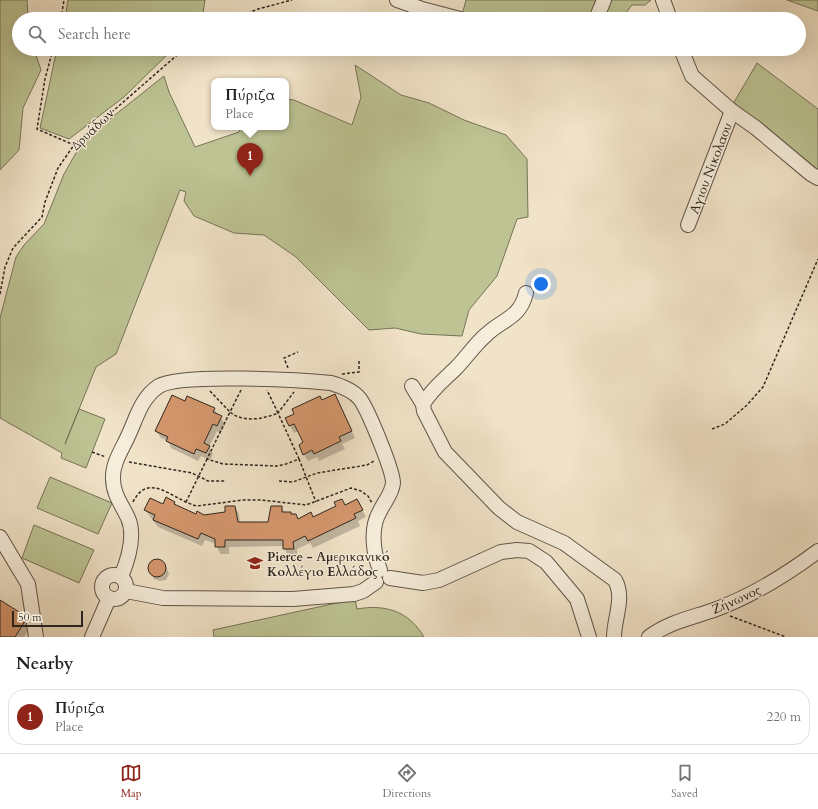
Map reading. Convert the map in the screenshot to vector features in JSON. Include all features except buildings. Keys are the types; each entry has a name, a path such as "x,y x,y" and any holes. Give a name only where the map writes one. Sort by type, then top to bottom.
{"street":[{"path":"397,0 433,12"},
{"path":"599,12 604,0"},
{"path":"663,0 667,12"},
{"path":"684,56 692,76 732,111 756,128 811,174 818,178"},
{"name":"Αγιου Νικολαου","path":"688,225 732,111"},
{"path":"423,404 432,390 456,368 488,332 512,317 519,309 526,293"},
{"path":"120,577 126,565 131,532 126,514 113,486 112,478 117,459 143,402 153,391 166,383 199,380 263,380 331,383 343,387 360,398 390,468 393,484 374,526 376,559 382,577"},
{"path":"412,386 423,404 424,411 445,452 499,508 517,522 564,543 615,580 619,588 619,599 614,637"},
{"path":"0,537 28,584 36,637"},
{"path":"126,591 162,598 293,599 354,594 364,591 382,577 429,583 501,552 517,550 529,551 546,562 577,599 589,637"},
{"name":"Ζήνωνος","path":"649,637 660,629 684,618 713,610 779,580 818,551"},
{"path":"113,575 120,577 126,583 126,591 121,597 109,598 103,593 103,582 113,575"},
{"path":"92,637 109,598"}],"path":[{"path":"62,12 64,0"},
{"path":"251,12 292,0"},
{"path":"51,56 44,79 37,129 74,145"},
{"name":"Δρυάδων","path":"0,294 5,267 13,248 42,217 45,202 58,168 74,145 134,90 175,56"},
{"path":"712,429 725,424 747,405 763,387 818,259"},
{"path":"199,380 230,412 242,418 266,418 278,413 302,381"},
{"path":"185,502 246,380"},
{"path":"263,380 299,459 316,502"},
{"path":"92,452 145,466 192,473 208,481 226,481"},
{"path":"279,481 293,482 317,473 367,465 385,455"},
{"path":"207,459 223,464 278,466 299,459"},
{"path":"126,514 136,496 147,487 162,490 185,502 202,506 243,500 268,500 306,505 344,490 356,489 368,496 376,519"},
{"path":"713,610 786,637"}],"green space":[{"path":"0,0 27,0 28,12 12,12 12,56 36,56 41,70 23,108 19,150 0,170"},
{"path":"68,0 205,0 203,12 66,12"},
{"path":"466,0 600,0 596,12 463,12"},
{"path":"610,0 651,0 645,5 632,5 627,12 606,12"},
{"path":"787,0 818,0 818,11"},
{"path":"55,56 166,56 124,97 69,139 40,128"},
{"path":"757,63 818,109 818,172 733,104"},
{"path":"355,65 401,95 429,103 464,120 506,135 527,159 528,217 517,219 497,276 469,310 462,336 421,334 395,328 369,330 296,257 264,235 234,233 194,216 184,201 186,192 180,190 116,354 96,367 79,409 105,419 86,468 61,458 62,453 0,418 0,318 16,257 24,245 44,224 64,174 77,151 96,130 164,76 169,92 195,147 239,132 240,130 289,130 289,99 294,100 352,125 361,97"},
{"path":"50,477 112,503 98,534 37,508"},
{"path":"34,525 94,550 79,583 22,558"},
{"path":"355,599 357,609 387,609 404,615 418,628 424,637 214,637 213,630"}],"place":[{"name":"Πύριζα","path":"250,176"},
{"name":"Pierce - Αμερικανικό Κολλέγιο Ελλάδος","path":"255,563"}]}
